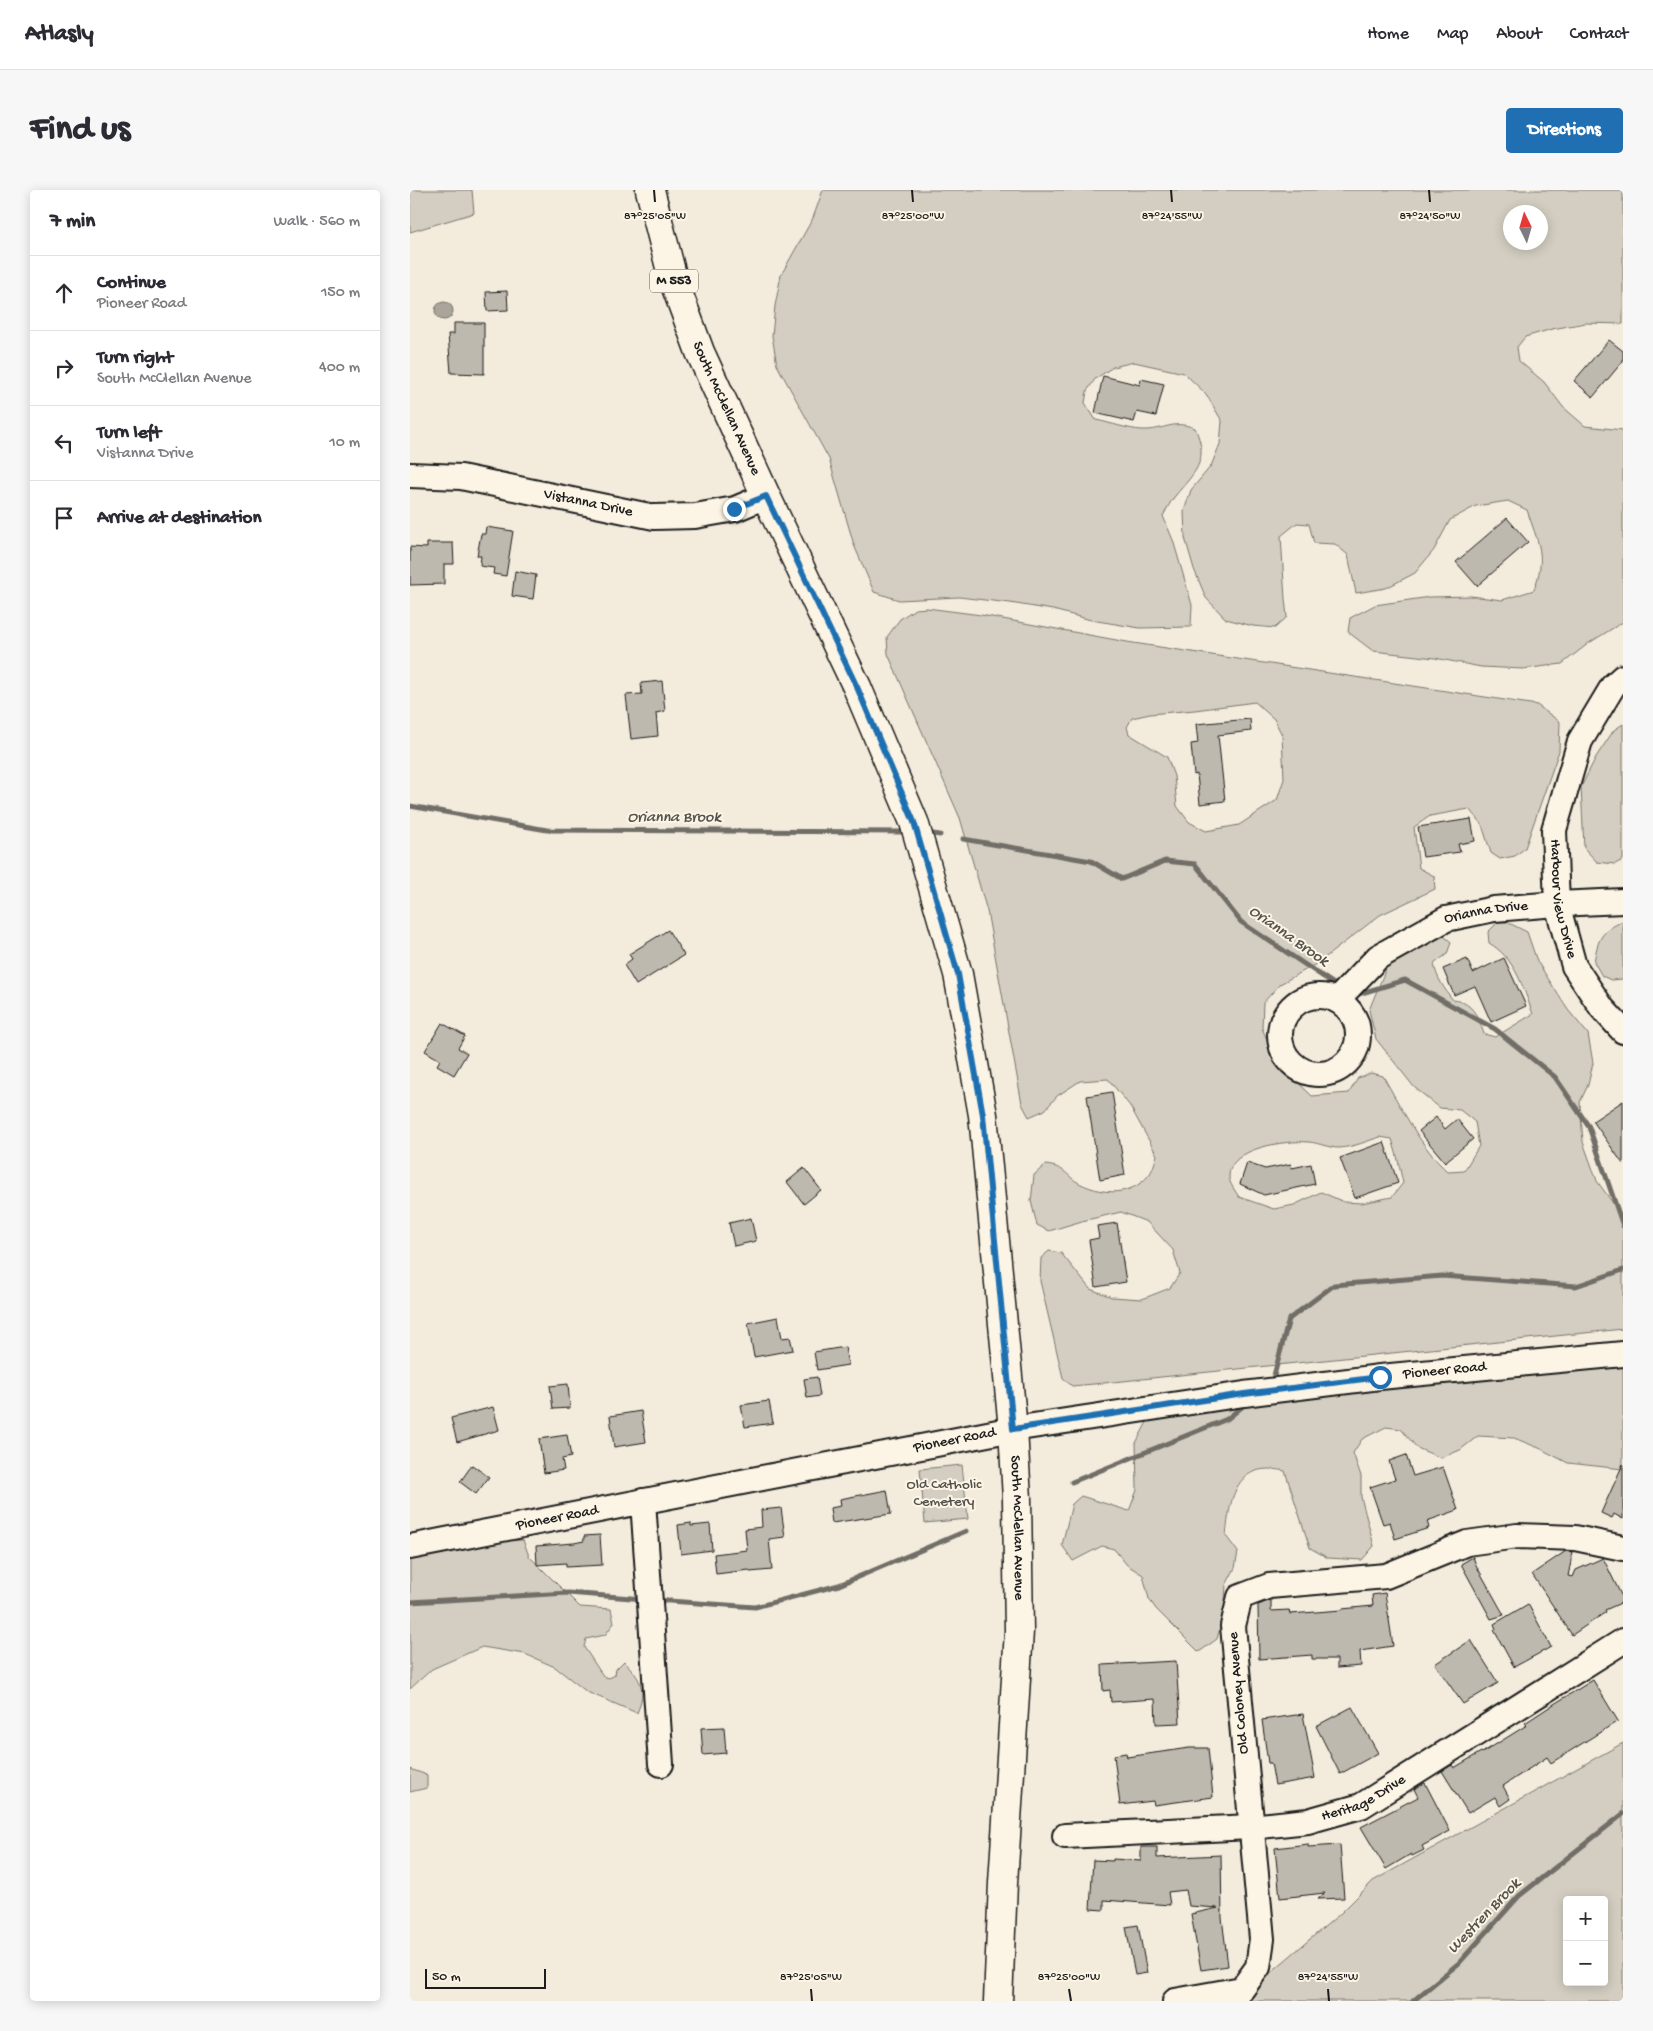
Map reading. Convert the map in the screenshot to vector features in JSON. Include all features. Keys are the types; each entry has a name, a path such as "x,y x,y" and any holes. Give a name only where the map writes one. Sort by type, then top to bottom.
{"main road":[{"name":"South McClellan Avenue","path":"650,190 673,279 700,352 857,687 914,822 958,974 983,1115 1018,1499 1019,1631 1003,1883 998,2001"}],"street":[{"name":"Vistanna Drive","path":"410,475 461,477 654,517 694,516 734,509 766,496"},
{"name":"Harbour View Drive","path":"1623,677 1613,686 1580,742 1554,830 1556,904 1574,966 1602,1008 1623,1031"},
{"name":"Orianna Drive","path":"1337,1000 1378,956 1446,919 1494,909 1623,901"},
{"name":"Pioneer Road","path":"410,1547 1013,1429 1244,1394 1380,1377 1623,1354"},
{"path":"643,1501 661,1764"},
{"name":"Old Coloney Avenue","path":"1175,2001 1242,1989 1258,1967 1262,1939 1233,1626 1240,1597 1269,1586 1386,1576 1467,1543 1517,1536 1575,1538 1623,1548"},
{"name":"Heritage Drive","path":"1065,1836 1252,1827 1308,1821 1361,1806 1623,1641"}],"green space":[{"path":"410,190 472,190 474,213 410,232"},
{"path":"823,190 1623,190 1623,324 1586,323 1552,329 1525,337 1517,347 1519,361 1544,382 1563,407 1585,426 1623,430 1623,622 1589,643 1562,664 1523,669 1481,667 1435,658 1373,651 1348,632 1350,618 1375,605 1430,597 1471,596 1502,600 1534,590 1540,567 1540,549 1527,510 1508,501 1476,506 1450,520 1434,550 1415,573 1386,588 1356,593 1348,555 1335,544 1314,543 1309,524 1297,523 1281,536 1287,617 1275,628 1253,626 1226,619 1206,598 1194,569 1185,538 1184,511 1191,490 1211,466 1220,444 1222,421 1206,394 1184,373 1134,362 1113,367 1095,379 1087,391 1085,403 1096,420 1125,427 1150,430 1180,425 1195,428 1201,449 1201,458 1194,473 1173,498 1163,516 1173,540 1192,605 1191,627 1140,628 1010,603 959,597 899,600 874,592 854,545 829,459 777,365 772,336 781,275 813,218"},
{"path":"927,608 981,615 1127,642 1537,705 1560,722 1559,751 1525,848 1515,856 1500,859 1491,853 1482,825 1469,809 1430,816 1414,827 1419,868 1434,876 1435,889 1380,915 1318,963 1280,984 1263,1003 1262,1028 1276,1061 1312,1096 1349,1093 1358,1078 1371,1073 1383,1076 1412,1127 1438,1162 1448,1172 1464,1171 1479,1146 1475,1122 1460,1110 1440,1108 1414,1087 1376,1039 1369,1010 1387,966 1409,947 1440,933 1451,942 1447,954 1434,964 1444,988 1453,1000 1460,1001 1474,1011 1484,1034 1495,1037 1533,1014 1517,974 1498,949 1489,943 1488,932 1498,922 1507,922 1527,932 1537,961 1568,1010 1588,1034 1593,1063 1588,1085 1580,1102 1583,1142 1597,1181 1623,1217 1623,1329 1072,1386 1063,1378 1040,1281 1041,1258 1049,1251 1061,1253 1090,1289 1112,1297 1142,1299 1170,1288 1180,1273 1173,1250 1147,1222 1121,1212 1049,1231 1037,1225 1031,1201 1034,1175 1045,1165 1062,1170 1076,1181 1090,1188 1117,1192 1141,1183 1154,1166 1157,1155 1130,1106 1108,1079 1080,1081 1057,1096 1045,1110 1029,1117 1022,1104 987,911 960,818 888,654 887,637 900,619 915,609","holes":["1255,702 1274,719 1282,735 1284,779 1277,800 1239,825 1206,831 1189,822 1177,806 1174,776 1167,757 1129,734 1127,727 1132,718 1150,714","1380,1137 1392,1139 1403,1183 1392,1197 1362,1203 1344,1202 1321,1192 1294,1205 1274,1209 1239,1197 1229,1179 1231,1167 1238,1159 1248,1152 1274,1144 1299,1142 1339,1148"]},
{"path":"1623,724 1623,860 1615,864 1597,862 1584,848 1581,787 1596,757 1614,730"},
{"path":"1623,921 1623,979 1611,980 1602,976 1594,962 1595,954 1601,937 1609,929"},
{"path":"1623,1361 1623,1469 1568,1463 1514,1438 1478,1436 1460,1450 1441,1458 1417,1448 1401,1429 1386,1427 1362,1439 1353,1453 1361,1476 1361,1497 1374,1546 1362,1560 1328,1558 1310,1548 1285,1471 1269,1469 1256,1471 1246,1476 1234,1495 1230,1508 1226,1536 1238,1552 1235,1568 1226,1585 1224,1614 1217,1639 1199,1652 1156,1609 1149,1599 1143,1575 1127,1565 1114,1549 1102,1546 1073,1561 1062,1545 1072,1504 1081,1496 1129,1511 1137,1490 1136,1443 1147,1422 1216,1406"},
{"name":"Old Catholic Cemetery","path":"962,1465 968,1519 925,1523 920,1469"},
{"path":"523,1540 529,1556 580,1607 611,1609 614,1623 605,1635 586,1639 584,1647 603,1676 609,1678 615,1675 616,1669 624,1661 635,1673 642,1691 637,1713 587,1692 555,1667 525,1654 482,1647 432,1669 410,1689 410,1560 502,1541"},
{"path":"1623,1743 1623,2001 1237,2001 1342,1912 1373,1881"},
{"path":"410,1769 427,1775 427,1788 410,1792"}],"shaded area":[{"path":"444,302 450,305 453,311 450,317 444,320 438,317 435,311 438,305"}],"building":[{"path":"507,291 508,310 487,311 486,292"},
{"path":"454,323 484,323 484,374 451,373 448,334 454,334"},
{"path":"1609,340 1623,351 1623,361 1593,397 1574,381"},
{"path":"1103,376 1140,385 1141,379 1164,384 1156,416 1137,412 1134,422 1095,413"},
{"path":"1507,518 1528,542 1477,586 1456,562"},
{"path":"486,527 513,531 506,576 493,574 494,568 480,566 481,556 477,556 481,534 485,534"},
{"path":"427,543 453,543 454,564 444,564 444,584 410,585 410,547 427,548"},
{"path":"515,571 536,575 533,599 512,596"},
{"path":"662,681 665,711 656,713 658,736 631,739 626,695 642,694 641,683"},
{"path":"1250,719 1251,731 1218,735 1225,801 1200,804 1197,774 1194,775 1191,744 1198,743 1196,724"},
{"path":"1471,819 1475,841 1458,844 1460,852 1423,857 1418,827"},
{"path":"668,930 684,955 636,985 624,965 632,959 629,954"},
{"path":"1504,958 1526,1006 1491,1022 1475,986 1454,995 1443,969 1467,959 1473,973"},
{"path":"442,1023 465,1036 458,1048 467,1053 454,1075 437,1065 440,1060 425,1051"},
{"path":"1112,1092 1125,1175 1100,1180 1087,1096"},
{"path":"1623,1101 1623,1164 1593,1121"},
{"path":"1436,1117 1445,1129 1457,1119 1473,1139 1445,1162 1419,1131"},
{"path":"1384,1142 1398,1183 1355,1198 1340,1158"},
{"path":"1247,1163 1265,1169 1291,1164 1292,1168 1311,1164 1315,1184 1264,1195 1240,1184"},
{"path":"804,1168 821,1190 804,1204 787,1182"},
{"path":"751,1218 756,1241 734,1246 729,1223"},
{"path":"1117,1223 1126,1282 1096,1287 1089,1240 1099,1238 1097,1226"},
{"path":"778,1317 782,1338 790,1337 793,1350 754,1357 748,1323"},
{"path":"845,1347 848,1365 817,1370 814,1352"},
{"path":"817,1377 820,1396 807,1398 804,1379"},
{"path":"568,1384 570,1408 553,1409 550,1386"},
{"path":"769,1401 773,1423 745,1427 741,1405"},
{"path":"493,1407 499,1430 457,1442 451,1418"},
{"path":"641,1411 646,1442 614,1447 610,1416"},
{"path":"567,1435 571,1457 562,1459 564,1470 544,1473 539,1439"},
{"path":"1406,1455 1413,1476 1443,1467 1458,1510 1427,1521 1429,1528 1395,1539 1390,1522 1383,1524 1370,1487 1395,1479 1389,1461"},
{"path":"1623,1464 1623,1519 1614,1514 1612,1518 1601,1513"},
{"path":"472,1465 489,1477 476,1494 460,1482"},
{"path":"887,1490 891,1514 832,1523 830,1508 841,1506 840,1499"},
{"path":"781,1508 785,1537 769,1539 772,1570 750,1572 749,1570 716,1574 714,1554 747,1550 745,1529 762,1527 761,1510"},
{"path":"691,1523 691,1526 710,1524 712,1550 681,1554 678,1525"},
{"path":"600,1535 602,1565 566,1567 566,1563 537,1565 536,1546 574,1543 584,1541 584,1536"},
{"path":"1566,1551 1573,1552 1568,1576 1573,1577 1576,1570 1603,1558 1623,1599 1623,1602 1605,1610 1606,1612 1572,1635 1532,1574"},
{"path":"1473,1557 1504,1615 1491,1619 1461,1564"},
{"path":"1385,1593 1393,1646 1360,1651 1361,1666 1337,1668 1337,1659 1312,1659 1312,1655 1259,1659 1258,1605 1271,1600 1271,1611 1289,1610 1290,1614 1342,1610 1373,1606 1372,1595"},
{"path":"1528,1604 1551,1647 1514,1667 1494,1630 1496,1629 1494,1624"},
{"path":"1471,1640 1498,1683 1463,1704 1435,1664"},
{"path":"1176,1661 1180,1723 1156,1724 1155,1699 1111,1702 1110,1690 1103,1691 1102,1665"},
{"path":"1593,1680 1618,1721 1551,1763 1547,1757 1503,1786 1510,1799 1500,1806 1495,1797 1468,1813 1442,1771 1452,1765 1454,1768 1482,1753"},
{"path":"1352,1707 1378,1753 1340,1774 1316,1726"},
{"path":"1303,1714 1315,1778 1275,1785 1271,1763 1268,1763 1262,1720"},
{"path":"724,1727 726,1753 703,1755 701,1728"},
{"path":"1189,1748 1208,1748 1213,1797 1154,1805 1153,1801 1120,1805 1114,1755 1126,1753 1127,1757"},
{"path":"1425,1783 1450,1831 1422,1846 1424,1850 1412,1856 1411,1854 1386,1869 1361,1827 1418,1797 1414,1789"},
{"path":"1308,1844 1308,1847 1340,1845 1344,1898 1318,1899 1325,1893 1280,1898 1275,1848"},
{"path":"1141,1847 1157,1847 1157,1858 1221,1855 1222,1918 1228,1966 1201,1970 1191,1914 1218,1908 1189,1906 1186,1890 1168,1892 1170,1905 1104,1900 1104,1910 1090,1909 1093,1860 1141,1861"},
{"path":"1138,1925 1147,1973 1135,1975 1126,1927"}],"waterway":[{"name":"Orianna Brook","path":"410,806 547,830 908,832"},
{"name":"Orianna Brook","path":"926,833 940,835"},
{"name":"Orianna Brook","path":"963,839 1091,861 1122,879 1165,861 1195,864 1241,922 1334,984"},
{"name":"Orianna Brook","path":"1355,995 1405,980 1495,1029 1555,1077 1589,1127 1623,1226"},
{"path":"1272,1383 1289,1319 1334,1285 1442,1276 1576,1286 1623,1270"},
{"path":"1072,1482 1227,1419 1243,1406"},
{"path":"655,1600 755,1607 839,1585 966,1531"},
{"path":"410,1602 568,1593 644,1599"},
{"name":"Westren Brook","path":"1413,2001 1459,1963 1519,1896 1623,1814"}],"route":[{"path":"734,509 766,496 857,687 914,822 958,974 983,1115 1013,1429 1244,1394 1380,1377"}]}
